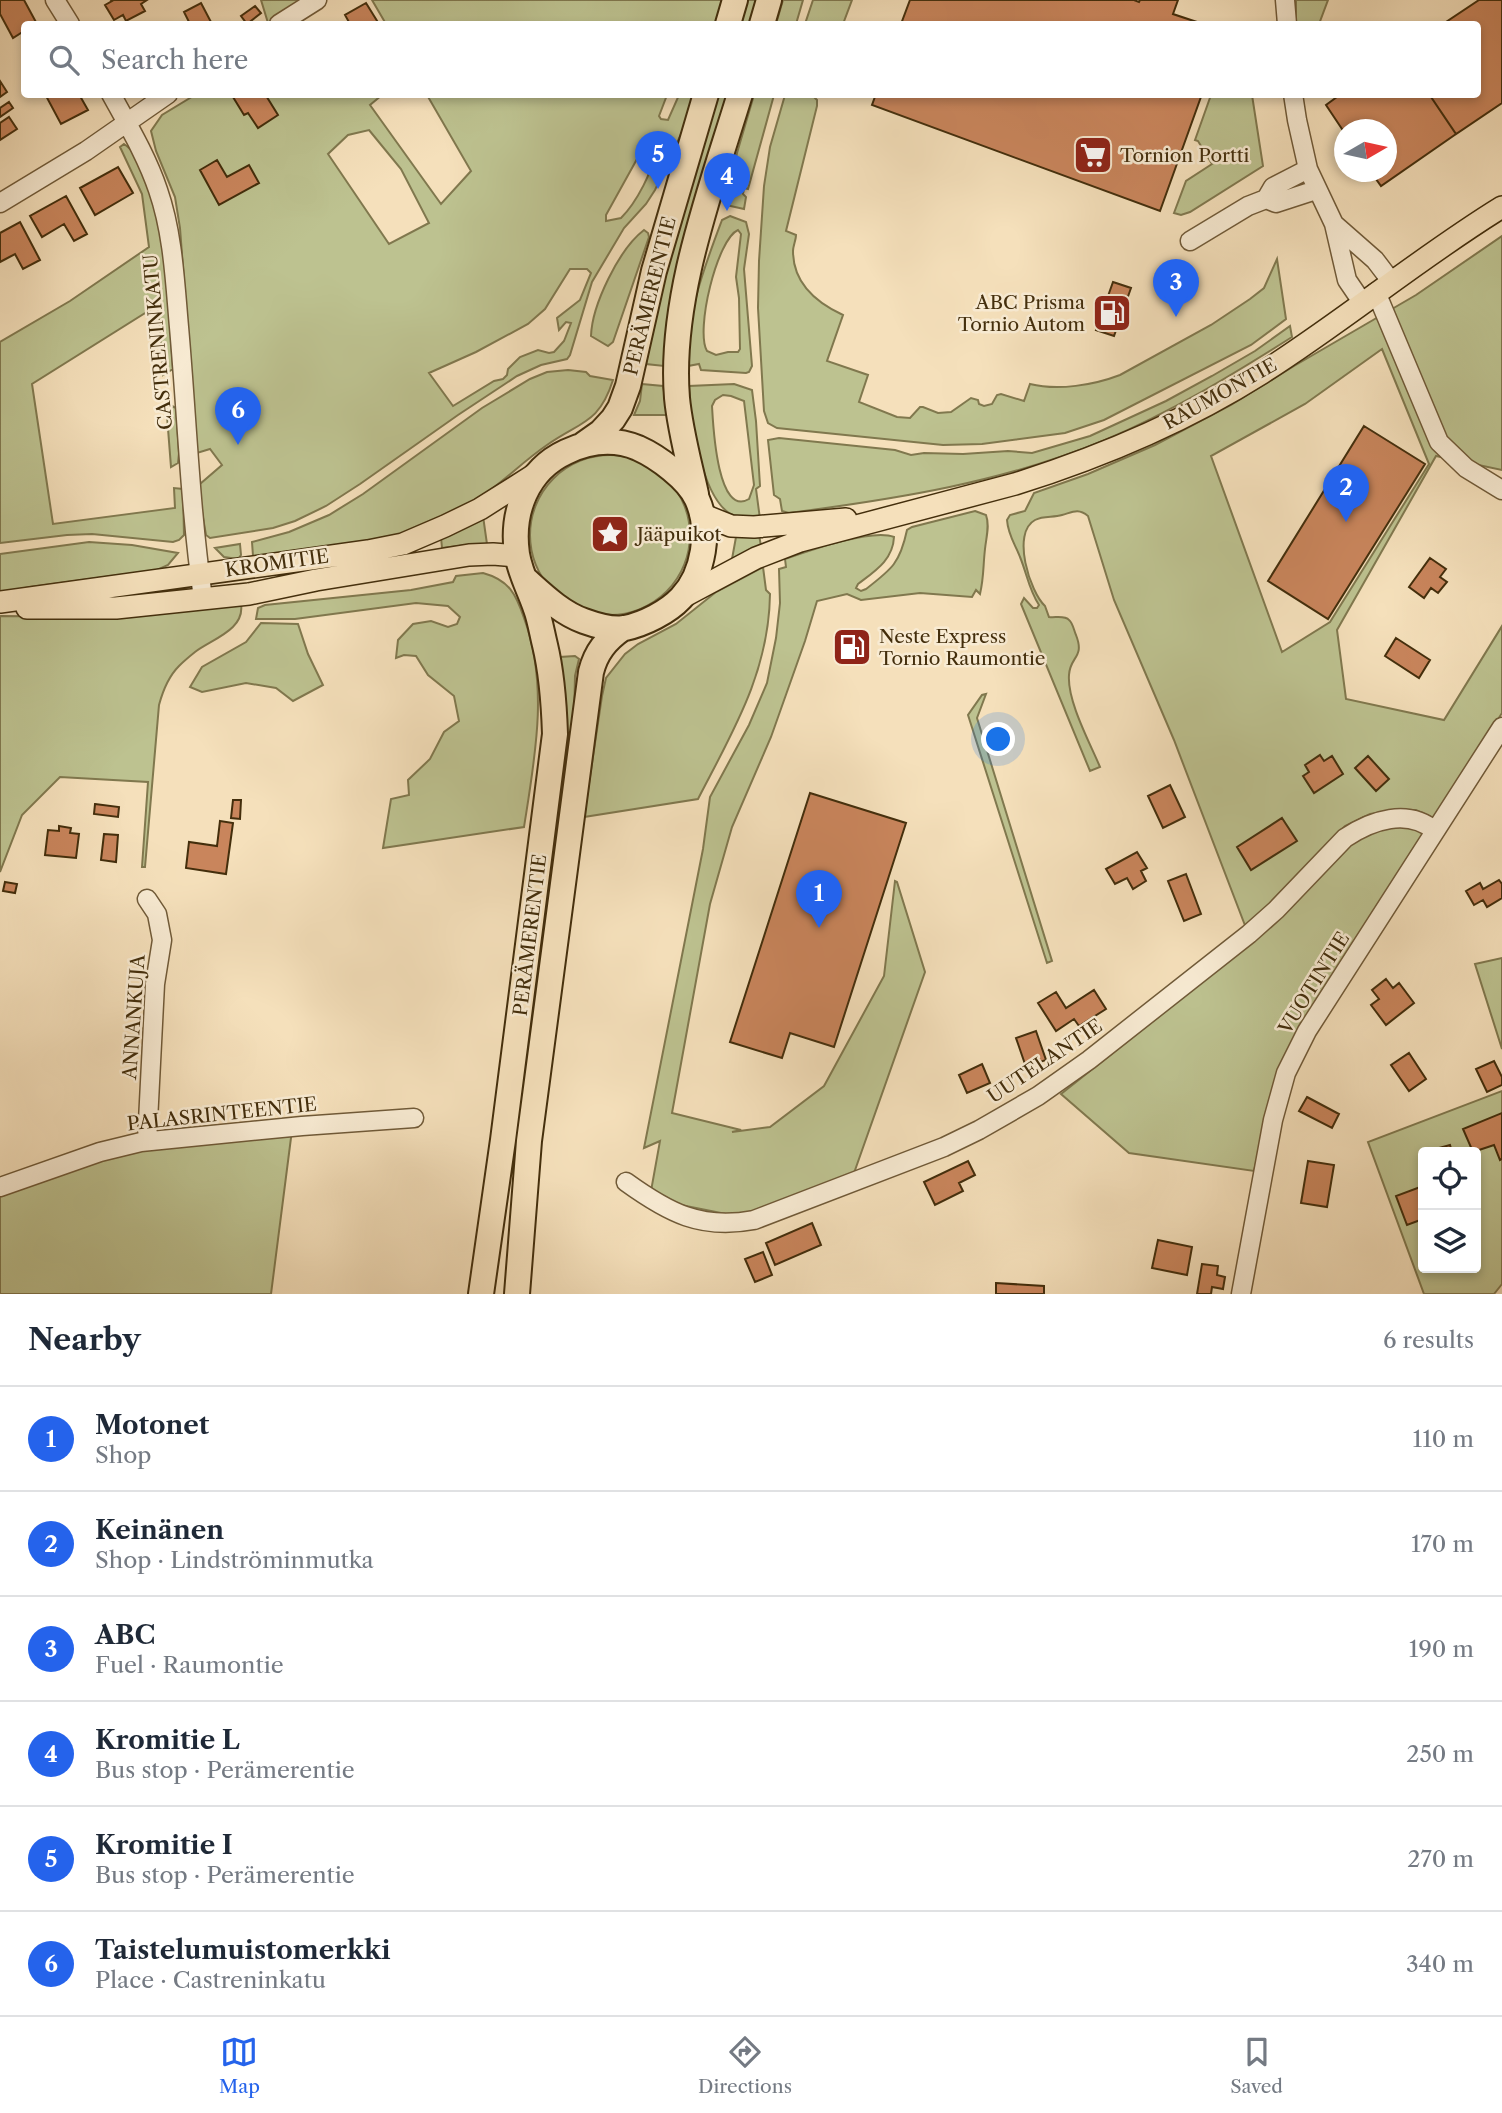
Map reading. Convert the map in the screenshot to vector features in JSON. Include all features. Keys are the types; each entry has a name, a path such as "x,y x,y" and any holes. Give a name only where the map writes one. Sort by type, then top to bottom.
{"highway":[{"path":"729,21 735,0"},
{"path":"763,21 769,0"},
{"name":"PERÄMERENTIE","path":"583,444 601,432 613,419 628,386 654,271 705,98"},
{"name":"PERÄMERENTIE","path":"699,506 677,399 679,322 706,208 739,98"},
{"path":"612,441 634,446 653,455 670,469 699,506 704,528 701,560 695,576 681,598 645,621 623,628 582,621 546,598 521,567 516,534 518,514 526,492 537,473 559,456 583,444 612,441"},
{"name":"PERÄMERENTIE","path":"481,1294 554,755 554,711 546,647 521,567"},
{"name":"PERÄMERENTIE","path":"517,1294 529,1141 591,672 594,658 602,646 623,628"}],"main road":[{"name":"RAUMONTIE","path":"681,598 756,558 800,541 1039,477 1130,442 1201,407 1261,373 1502,206"},
{"name":"KROMITIE","path":"0,601 404,544 480,509 537,473"},
{"name":"RAUMONTIE","path":"699,506 731,526 754,527 904,513"},
{"name":"KROMITIE","path":"0,608 116,608 249,594 469,555 493,554 521,567"}],"street":[{"path":"55,0 68,21"},
{"path":"284,21 317,0"},
{"path":"1285,0 1287,21"},
{"name":"CASTRENINKATU","path":"113,98 127,121 158,190 170,244 183,375 192,510 203,598"},
{"path":"0,203 86,150 162,98"},
{"path":"1294,98 1308,169 1334,224 1347,280 1376,292"},
{"path":"1189,242 1248,206 1266,199 1273,187 1308,169"},
{"path":"1266,199 1276,203 1316,190"},
{"path":"1334,224 1374,260 1376,292 1439,442 1466,468 1502,490"},
{"name":"VUOTINTIE","path":"1241,1294 1273,1120 1286,1073 1307,1031 1502,727"},
{"name":"UUTELANTIE","path":"626,1182 671,1212 719,1224 732,1224 754,1220 944,1147 1038,1096 1089,1060 1249,934 1276,910 1345,838 1357,830 1383,820 1401,818 1424,823 1435,831"},
{"name":"ANNANKUJA","path":"147,899 157,915 162,940 155,984 147,1141"},
{"name":"PALASRINTEENTIE","path":"0,1186 100,1152 147,1141 414,1118"}],"green space":[{"path":"261,0 304,0 271,21 267,21"},
{"path":"372,0 723,0 716,21 384,21"},
{"path":"746,0 758,0 752,21 740,21"},
{"path":"783,0 803,0 797,21 777,21"},
{"path":"813,0 852,0 844,21 806,21"},
{"path":"1296,0 1328,0 1320,21 1296,21"},
{"path":"190,98 378,98 370,105 441,204 471,171 429,98 666,98 659,116 668,120 678,98 693,98 682,132 655,190 624,228 592,282 567,359 541,365 517,376 326,506 273,528 210,538 206,535 200,484 222,465 210,449 197,453 180,228 175,197 156,151 151,131 162,115","holes":["369,130 401,169 429,223 389,244 328,154 348,135","642,150 652,150 653,158 648,176 638,196 621,218 606,221 606,215","570,269 587,269 591,273 580,300 557,318 559,330 566,322 571,323 564,341 554,352 538,350 520,357 508,369 503,379 494,381 453,406 429,373 528,324 545,309"]},
{"path":"717,98 728,98 668,317 664,366 646,364 668,262"},
{"path":"753,98 773,98 748,189 744,188 744,209 726,205 737,153"},
{"path":"784,98 815,98 817,106 786,231 796,235 794,263 808,291 824,305 843,315 827,361 868,375 859,402 897,417 910,418 920,407 938,413 951,412 971,398 984,406 992,404 997,395 1001,394 1024,401 1030,384 1064,387 1120,375 1211,325 1250,299 1264,288 1277,259 1286,319 1251,345 1104,420 1065,433 982,444 943,445 777,428 768,423 764,411 758,308 764,186 770,147"},
{"path":"1210,98 1252,98 1263,166 1181,215 1174,213 1186,181 1212,164 1195,140"},
{"path":"124,144 139,163 158,222 166,271 173,369 163,375 158,305 32,384 53,524 175,508 174,488 183,489 184,535 173,542 92,534 0,543 0,342 70,301 149,247 142,194 120,147"},
{"path":"730,216 746,222 749,234 744,269 752,366 746,373 701,370 699,364 688,366 693,310 722,220","holes":["738,230 741,234 736,277 740,349 738,352 716,355 707,351 704,340 710,286 730,237"]},
{"path":"644,230 649,237 613,342 608,346 591,336 596,309 608,278 625,250"},
{"path":"1502,236 1502,470 1436,456 1337,630 1346,699 1444,720 1502,626 1502,713 1435,819 1416,810 1395,810 1370,814 1345,826 1246,928 1174,740 1114,600 1088,516 1075,511 1035,520 1024,537 1024,549 1029,576 1049,617 1067,618 1078,643 1078,653 1070,669 1069,685 1080,722 1100,767 1090,771 1021,604 1024,598 1033,608 1039,605 1010,535 1007,520 1010,515 1025,511 1034,493 1088,474 1155,445 1231,405 1416,295","holes":["1382,349 1429,464 1330,622 1282,652 1211,456 1305,404"]},
{"path":"1290,326 1292,337 1201,392 1130,429 1067,455 950,487 829,508 789,513 782,511 780,499 774,495 768,440 779,438 895,450 911,455 1008,451 1032,453 1090,436 1166,401 1255,351"},
{"path":"568,370 613,380 602,405 587,420 547,445 489,492 467,506 423,526 377,541 256,558 253,556 252,542 289,532 329,515 363,494 482,408 530,379 547,372"},
{"path":"642,384 663,386 668,415 634,415 640,401"},
{"path":"734,384 752,390 760,486 756,489 760,519 729,513 711,490 699,454 689,386","holes":["723,395 744,401 754,485 749,499 738,501 730,495 723,482 712,406 715,400"]},
{"path":"166,403 176,408 179,453 178,463 171,467"},
{"path":"610,455 641,461 666,479 684,504 690,535 684,566 666,591 641,609 610,615 579,609 554,591 536,566 530,535 536,504 554,479 579,461"},
{"path":"975,511 986,515 988,523 980,594 976,590 972,597 920,593 861,600 847,594 817,601 771,737 732,827 710,904 672,1113 741,1130 732,1132 770,1127 824,1086 884,976 895,881 897,882 925,972 854,1173 754,1211 731,1215 671,1203 651,1191 660,1141 644,1148 703,849 710,797 749,725 767,683 780,603 779,569 786,567 785,559 840,542 871,536 894,537 887,559 858,584 856,588 861,591 894,564 907,530"},
{"path":"483,516 487,544 442,548 441,537"},
{"path":"759,535 761,546 732,559 736,537"},
{"path":"89,542 132,545 178,553 168,565 157,570 0,593 0,554"},
{"path":"240,544 241,555 238,559 224,557 215,548"},
{"path":"763,567 766,590 770,594 768,622 756,675 736,725 698,799 584,817 606,678 625,654 638,644 676,624 716,592"},
{"path":"483,573 499,580 510,589 521,609 532,644 538,722 524,827 383,848 391,799 409,795 408,780 430,759 444,732 459,721 454,696 428,675 416,656 404,655 396,658 398,640 413,624 431,621 448,627 457,624 460,617 448,606 416,603 295,619 256,619 258,608 265,605 411,590 453,582 456,576"},
{"path":"241,604 241,613 233,627 181,664 169,679 162,694 145,867 142,867 148,782 60,777 22,815 0,872 0,616 116,617"},
{"path":"261,623 298,624 308,654 323,685 293,701 276,688 246,683 202,692 190,687 202,667 246,642"},
{"path":"575,656 579,659 575,676 574,720 562,820 559,820 566,738 560,657"},
{"path":"986,694 977,718 1052,961 1047,963 968,715 982,695"},
{"path":"1401,824 1428,831 1279,1071 1254,1171 1129,1153 1061,1094 1255,940 1359,834"},
{"path":"1502,958 1502,1049 1475,964"},
{"path":"1502,1091 1502,1284 1494,1294 1424,1294 1368,1142"},
{"path":"292,1130 271,1294 0,1294 0,1192 102,1159 161,1144"}],"building":[{"path":"0,0 24,0 35,21 21,21 21,33 13,38 0,14"},
{"path":"111,0 147,0 141,4 145,11 126,21 123,15 114,20 105,5"},
{"path":"910,0 1178,0 1173,14 1194,21 902,21"},
{"path":"1479,0 1502,0 1502,103 1456,134 1432,98 1481,98 1481,21 1448,21"},
{"path":"201,3 210,21 188,21 184,12"},
{"path":"366,3 377,21 348,21 345,15"},
{"path":"255,6 261,13 251,21 245,21 241,16"},
{"path":"0,81 7,92 0,97"},
{"path":"47,98 81,98 88,110 61,124"},
{"path":"234,98 267,98 278,115 258,128 248,113 244,115"},
{"name":"Tornion Portti","path":"875,98 1201,98 1160,211 872,105"},
{"path":"1336,98 1432,98 1456,134 1397,175 1397,119 1335,119 1326,105"},
{"path":"9,102 13,108 0,117 0,108"},
{"path":"9,117 17,129 0,140 0,123"},
{"path":"217,160 227,177 249,165 259,183 219,205 200,170"},
{"path":"118,167 133,193 95,215 80,188"},
{"path":"66,196 87,234 74,241 64,224 42,237 30,216"},
{"path":"20,222 40,260 23,269 15,254 0,262 0,233"},
{"path":"1113,282 1131,288 1114,336 1096,330"},
{"path":"1364,426 1425,464 1328,619 1268,581"},
{"path":"1430,558 1446,569 1440,577 1447,582 1438,593 1431,588 1424,598 1409,587"},
{"path":"864,634 868,652 847,656 843,638"},
{"path":"1396,638 1430,660 1419,678 1385,656"},
{"path":"1320,755 1324,761 1332,756 1343,774 1314,793 1303,776 1309,772 1305,765"},
{"path":"1368,756 1389,779 1376,791 1355,768"},
{"path":"1170,785 1185,817 1163,828 1148,796"},
{"path":"810,793 906,823 834,1047 790,1033 782,1058 730,1042"},
{"path":"233,800 241,800 240,819 231,818"},
{"path":"95,804 119,807 118,817 94,814"},
{"path":"1282,818 1297,841 1251,870 1237,847"},
{"path":"220,821 233,823 226,874 186,868 189,842 217,846"},
{"path":"59,826 71,828 70,833 79,834 76,858 45,855 48,830 59,831"},
{"path":"104,834 118,835 116,862 101,860"},
{"path":"1137,852 1147,868 1141,871 1146,881 1133,889 1127,878 1115,884 1106,869"},
{"path":"1186,874 1201,914 1184,921 1168,881"},
{"path":"1499,880 1502,884 1502,898 1487,907 1483,900 1474,905 1466,891 1480,883 1483,889"},
{"path":"5,882 17,884 15,893 3,891"},
{"path":"1386,979 1393,988 1399,983 1414,1003 1386,1025 1371,1005 1379,999 1372,990"},
{"path":"1094,990 1106,1009 1079,1026 1074,1019 1056,1031 1038,1003 1056,992 1066,1008"},
{"path":"1036,1031 1046,1060 1026,1067 1016,1038"},
{"path":"1409,1053 1426,1079 1409,1091 1391,1065"},
{"path":"1494,1061 1502,1077 1502,1085 1487,1092 1476,1069"},
{"path":"982,1064 990,1083 967,1093 959,1075"},
{"path":"1307,1097 1339,1114 1332,1128 1299,1111"},
{"path":"1502,1113 1502,1159 1500,1160 1494,1145 1481,1149 1481,1147 1471,1147 1463,1129"},
{"path":"968,1161 975,1175 959,1183 963,1191 935,1205 924,1182"},
{"path":"1308,1161 1334,1165 1327,1207 1301,1203"},
{"path":"1418,1188 1418,1221 1407,1225 1396,1196"},
{"path":"812,1223 821,1245 775,1265 766,1243"},
{"path":"1158,1240 1192,1247 1187,1275 1152,1268"},
{"path":"763,1252 772,1275 755,1282 745,1259"},
{"path":"1202,1264 1218,1266 1217,1275 1225,1277 1223,1289 1212,1287 1211,1294 1197,1294"},
{"path":"996,1283 1044,1286 1044,1294 996,1294"}],"place":[{"name":"Tornion Portti","path":"1093,155"},
{"name":"Kromitie I","path":"658,189"},
{"name":"Kromitie L","path":"727,211"},
{"name":"ABC Prisma Tornio Autom","path":"1112,313"},
{"name":"ABC","path":"1176,317"},
{"name":"Taistelumuistomerkki","path":"238,445"},
{"name":"Keinänen","path":"1346,522"},
{"name":"Jääpuikot","path":"610,534"},
{"name":"Neste Express Tornio Raumontie","path":"852,647"},
{"name":"Motonet","path":"819,928"}]}
